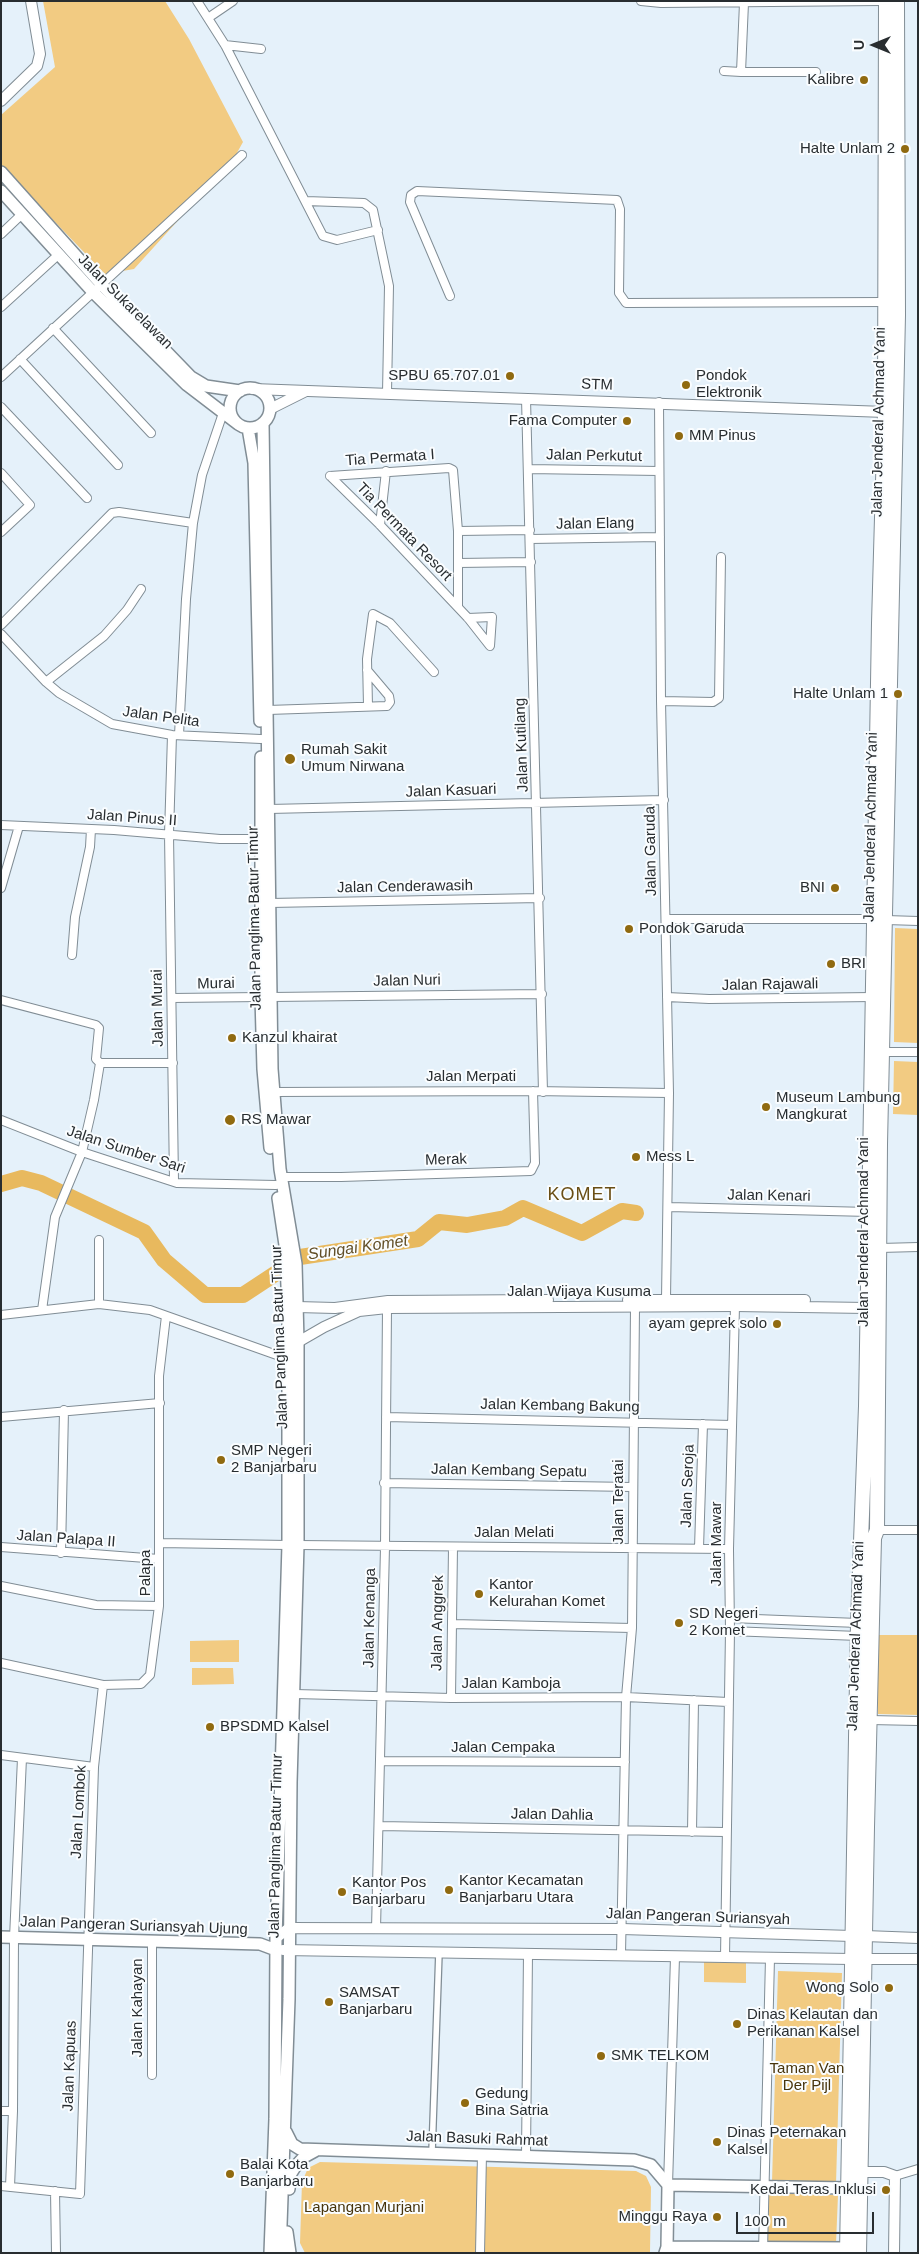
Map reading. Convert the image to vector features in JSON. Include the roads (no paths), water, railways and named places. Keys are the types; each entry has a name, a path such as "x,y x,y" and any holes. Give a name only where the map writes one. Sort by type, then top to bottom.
{"highway":[{"name":"Jalan Jenderal Achmad Yani","path":"886,1 892,273"},
{"name":"Jalan Jenderal Achmad Yani","path":"876,1084 883,1052 878,623 889,310 892,273 897,1"},
{"name":"Jalan Jenderal Achmad Yani","path":"851,2251 848,2188 870,1720 872,1407 880,1248 875,1144 876,1084 873,998 880,920 886,796 889,310"},
{"name":"Jalan Jenderal Achmad Yani","path":"872,1407 867,1305 869,1212 875,1144"},
{"name":"Jalan Jenderal Achmad Yani","path":"859,1936 858,1629 870,1535"},
{"name":"Jalan Jenderal Achmad Yani","path":"851,2251 861,2172 858,1959"}],"main road":[{"name":"Jalan Sukarelawan","path":"1,172 98,288 187,386 222,413 243,426"},
{"name":"Jalan Sukarelawan","path":"1,191 58,255 98,288 191,377 206,386 240,391"},
{"path":"253,388 265,396 270,409 263,423 243,426 230,414 230,407 235,395 240,391 253,388"},
{"name":"Jalan Panglima Batur Timur","path":"263,423 270,903 266,933"},
{"name":"Jalan Panglima Batur Timur","path":"243,426 254,463 261,739 260,839 266,933 265,1095 278,1181 285,1245 293,1545"},
{"name":"Jalan Panglima Batur Timur","path":"266,997 278,1181 296,1264 298,1342 285,1821 289,1928 289,1999 280,2253"},
{"name":"Jalan Panglima Batur Timur","path":"286,1782 295,1694 290,1663"},
{"name":"Jalan Panglima Batur Timur","path":"270,2253 277,1999 272,1944 285,1821"},
{"name":"Jalan Pangeran Suriansyah Ujung","path":"1,1937 272,1944"},
{"path":"277,1999 289,1999"},
{"name":"Jalan Basuki Rahmat","path":"285,2131 292,2144 300,2150 526,2155 643,2161 651,2165 668,2184"},
{"path":"290,2253 287,2230 290,2175 304,2157 316,2151"},
{"path":"848,2188 668,2184 666,2251 851,2251"}],"street":[{"path":"1,101 37,66 40,54 31,1"},
{"path":"197,1 225,46 306,202 320,233 327,239 337,240 378,230"},
{"path":"208,18 233,1"},
{"path":"642,1 744,3 881,1"},
{"path":"741,72 744,3"},
{"path":"225,46 261,49"},
{"path":"724,71 816,72"},
{"path":"1,377 242,155"},
{"path":"450,296 410,202 411,195 417,192 617,200 620,209 619,293 626,303 889,310"},
{"path":"306,202 368,204 373,210 389,286 387,393"},
{"path":"1,234 21,215"},
{"path":"1,307 58,255"},
{"path":"53,328 151,433"},
{"path":"20,359 118,465"},
{"name":"STM","path":"253,388 885,412"},
{"path":"270,409 309,389"},
{"name":"Jalan Kutilang","path":"526,398 540,898 543,1092"},
{"name":"Jalan Garuda","path":"659,402 661,701 669,1093 669,1207 666,1299"},
{"path":"1,407 87,498"},
{"name":"Jalan Murai","path":"174,1182 169,834 175,735 194,523 202,475 222,413"},
{"name":"Tia Permata I","path":"330,476 449,468 453,470 458,531"},
{"name":"Jalan Perkutut","path":"528,469 659,471"},
{"path":"380,525 386,471"},
{"path":"1,474 30,505 1,532"},
{"name":"Tia Permata Resort","path":"330,476 380,525 468,618"},
{"path":"1,625 112,513 194,523"},
{"path":"458,607 458,531 530,530"},
{"name":"Jalan Elang","path":"530,539 660,537"},
{"path":"661,701 713,702 719,698 721,557"},
{"path":"458,564 531,562"},
{"path":"46,682 104,636 127,610 141,589"},
{"path":"368,706 367,670 373,614 390,623 434,672"},
{"name":"Jalan Pelita","path":"1,634 46,682 94,715 112,724 175,735 261,739"},
{"path":"268,710 387,706 390,699 367,670"},
{"name":"Jalan Kasuari","path":"269,809 664,800"},
{"name":"Jalan Pinus II","path":"1,825 91,829 220,839 260,839"},
{"path":"1,888 20,826"},
{"path":"72,955 75,917 90,848 91,829"},
{"name":"Jalan Cenderawasih","path":"270,903 540,898"},
{"path":"666,919 918,921"},
{"name":"Jalan Nuri","path":"266,997 542,994"},
{"name":"Murai","path":"172,998 266,997"},
{"name":"Jalan Rajawali","path":"667,997 709,999 873,998"},
{"path":"1,1000 97,1025 99,1028 96,1059 100,1063 173,1063"},
{"path":"883,1052 918,1052"},
{"path":"42,1310 57,1210 82,1152 100,1063"},
{"name":"Jalan Merpati","path":"273,1092 533,1091 669,1093"},
{"name":"Merak","path":"278,1181 341,1177 531,1171 535,1162 533,1091"},
{"name":"Jalan Sumber Sari","path":"1,1120 82,1152 182,1184 278,1181"},
{"name":"Jalan Kenari","path":"669,1207 869,1212"},
{"path":"98,1240 99,1304"},
{"path":"880,1248 918,1247"},
{"name":"Jalan Wijaya Kusuma","path":"298,1342 359,1310 387,1308 666,1299 867,1305"},
{"name":"Jalan Wijaya Kusuma","path":"297,1307 335,1308 388,1301 635,1307 801,1303"},
{"path":"1,1315 99,1304 150,1310 288,1359"},
{"name":"Jalan Mawar","path":"725,1957 725,1832 730,1631 729,1549 735,1306"},
{"name":"Jalan Teratai","path":"621,1954 626,1697 632,1628 635,1307"},
{"name":"Jalan Kenanga","path":"376,1929 385,1547 384,1483 387,1308"},
{"name":"Palapa","path":"1,1663 103,1686 141,1684 150,1675 159,1606 159,1376 166,1316"},
{"path":"1,1417 160,1402"},
{"path":"61,1553 64,1410"},
{"name":"Jalan Kembang Bakung","path":"386,1417 633,1421 732,1425"},
{"name":"Jalan Seroja","path":"699,1548 704,1424"},
{"name":"Jalan Kembang Sepatu","path":"384,1483 632,1487"},
{"path":"870,1535 918,1530"},
{"name":"Jalan Melati","path":"160,1543 385,1547 729,1549"},
{"name":"Jalan Palapa II","path":"1,1547 61,1553 160,1558"},
{"name":"Jalan Anggrek","path":"451,1698 453,1547"},
{"path":"1,1586 96,1605 159,1606"},
{"path":"730,1618 858,1629"},
{"path":"452,1624 632,1628"},
{"path":"730,1631 858,1629"},
{"name":"Jalan Lombok","path":"87,1939 94,1767 103,1686"},
{"name":"Jalan Kamboja","path":"295,1694 451,1698 626,1697 728,1702"},
{"path":"692,1832 694,1700"},
{"path":"870,1720 918,1721"},
{"path":"1,1755 94,1767"},
{"path":"10,2187 13,2111 14,1938 22,1758"},
{"name":"Jalan Cempaka","path":"380,1761 625,1762"},
{"name":"Jalan Dahlia","path":"379,1826 725,1832"},
{"path":"289,1928 272,1944 289,1950 918,1959"},
{"name":"Jalan Pangeran Suriansyah","path":"289,1928 622,1929 918,1938"},
{"name":"Jalan Kapuas","path":"55,2191 80,2194 87,1939"},
{"name":"Jalan Kahayan","path":"152,1941 152,2075"},
{"path":"432,2152 440,1952"},
{"path":"526,2155 528,1953"},
{"path":"668,2184 676,1957"},
{"path":"763,2250 770,1958"},
{"path":"1,2111 13,2111"},
{"path":"480,2253 482,2154"},
{"path":"861,2172 884,2172 895,2176 918,2169"},
{"path":"894,2253 895,2176"},
{"path":"1,2186 55,2191 56,2253"}],"waterway":[{"name":"Sungai Komet","path":"1,1184 22,1178 41,1183 144,1232 164,1260 205,1295 243,1295 284,1268"},
{"name":"Sungai Komet","path":"300,1257 418,1239 439,1222 467,1225 505,1218 523,1208 582,1233 622,1211 636,1213"}],"place":[{"name":"Kalibre","path":"864,80"},
{"name":"Halte Unlam 2","path":"905,149"},
{"name":"SPBU 65.707.01","path":"510,376"},
{"name":"Pondok Elektronik","path":"686,385"},
{"name":"Fama Computer","path":"627,421"},
{"name":"MM Pinus","path":"679,436"},
{"name":"Halte Unlam 1","path":"898,694"},
{"name":"Rumah Sakit Umum Nirwana","path":"290,759"},
{"name":"BNI","path":"835,888"},
{"name":"Pondok Garuda","path":"629,929"},
{"name":"BRI","path":"831,964"},
{"name":"Kanzul khairat","path":"232,1038"},
{"name":"Museum Lambung Mangkurat","path":"766,1107"},
{"name":"RS Mawar","path":"230,1120"},
{"name":"Mess L","path":"636,1157"},
{"name":"ayam geprek solo","path":"777,1324"},
{"name":"SMP Negeri 2 Banjarbaru","path":"221,1460"},
{"name":"Kantor Kelurahan Komet","path":"479,1594"},
{"name":"SD Negeri 2 Komet","path":"679,1623"},
{"name":"BPSDMD Kalsel","path":"210,1727"},
{"name":"Kantor Kecamatan Banjarbaru Utara","path":"449,1890"},
{"name":"Kantor Pos Banjarbaru","path":"342,1892"},
{"name":"Wong Solo","path":"889,1988"},
{"name":"SAMSAT Banjarbaru","path":"329,2002"},
{"name":"Dinas Kelautan dan Perikanan Kalsel","path":"737,2024"},
{"name":"SMK TELKOM","path":"601,2056"},
{"name":"Gedung Bina Satria","path":"465,2103"},
{"name":"Dinas Peternakan Kalsel","path":"717,2142"},
{"name":"Balai Kota Banjarbaru","path":"230,2174"},
{"name":"Kedai Teras Inklusi","path":"886,2190"},
{"name":"Minggu Raya","path":"717,2217"}],"district":[{"name":"KOMET","path":"582,1195"}],"park label":[{"name":"Taman Van Der Pijl","path":"807,2078"},
{"name":"Lapangan Murjani","path":"364,2208"}]}
